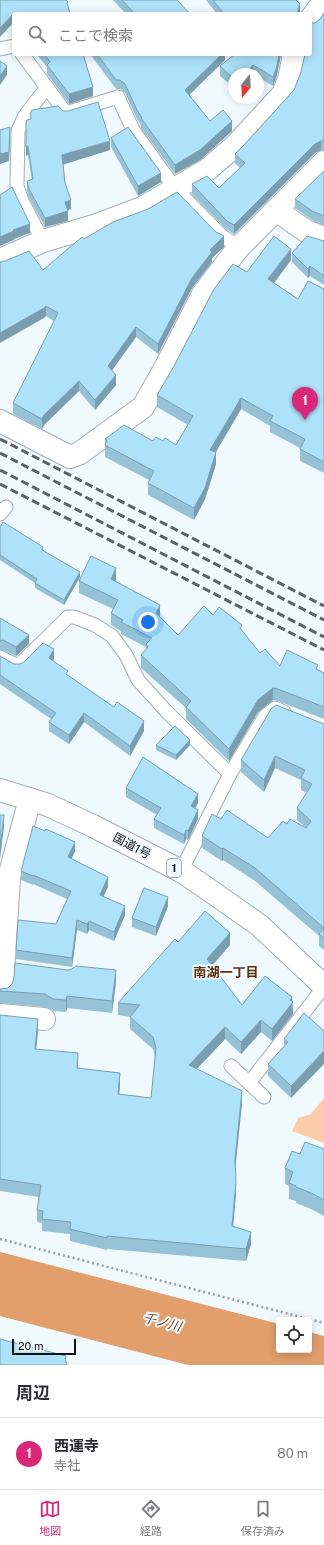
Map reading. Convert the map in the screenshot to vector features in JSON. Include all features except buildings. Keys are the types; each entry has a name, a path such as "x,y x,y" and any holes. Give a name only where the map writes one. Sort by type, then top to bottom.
{"main road":[{"path":"312,17 324,1"},
{"path":"0,260 43,241 97,225 142,208 207,170 236,145 283,94 289,79 294,56"},
{"path":"0,421 70,457 86,449 143,407 163,372 203,294 239,246 324,162"},
{"path":"276,210 306,231 324,238"},
{"name":"国道1号","path":"0,790 48,805 181,871 259,925 324,986"},
{"path":"2,989 7,961 5,867 30,799"},
{"path":"0,1015 44,1019"}],"lane":[{"path":"0,49 12,46"},
{"path":"24,56 66,113 118,97 133,130 175,188 222,236 239,246"},
{"path":"43,241 22,200 17,186 18,131 24,117 47,87"},
{"path":"0,657 18,666 68,617 74,616 95,625 112,636 126,655 138,680 183,728 230,774"},
{"path":"181,871 230,774 265,716 274,708 296,716"},
{"path":"249,1084 324,986"},
{"path":"231,1066 264,1097"}],"path":[{"path":"0,1239 324,1323"}],"shaded area":[{"path":"324,1098 324,1143 292,1131 298,1118 311,1114"}],"water":[{"name":"千ノ川","path":"0,1252 276,1323 276,1353 312,1353 312,1333 324,1336 324,1365 188,1365 0,1316"}],"railway":[{"path":"0,439 324,606"},
{"path":"0,453 324,620"},
{"path":"0,470 324,637"},
{"path":"0,484 324,650"}],"place":[{"name":"西運寺","path":"305,420"}],"district":[{"name":"南湖一丁目","path":"226,972"}]}
